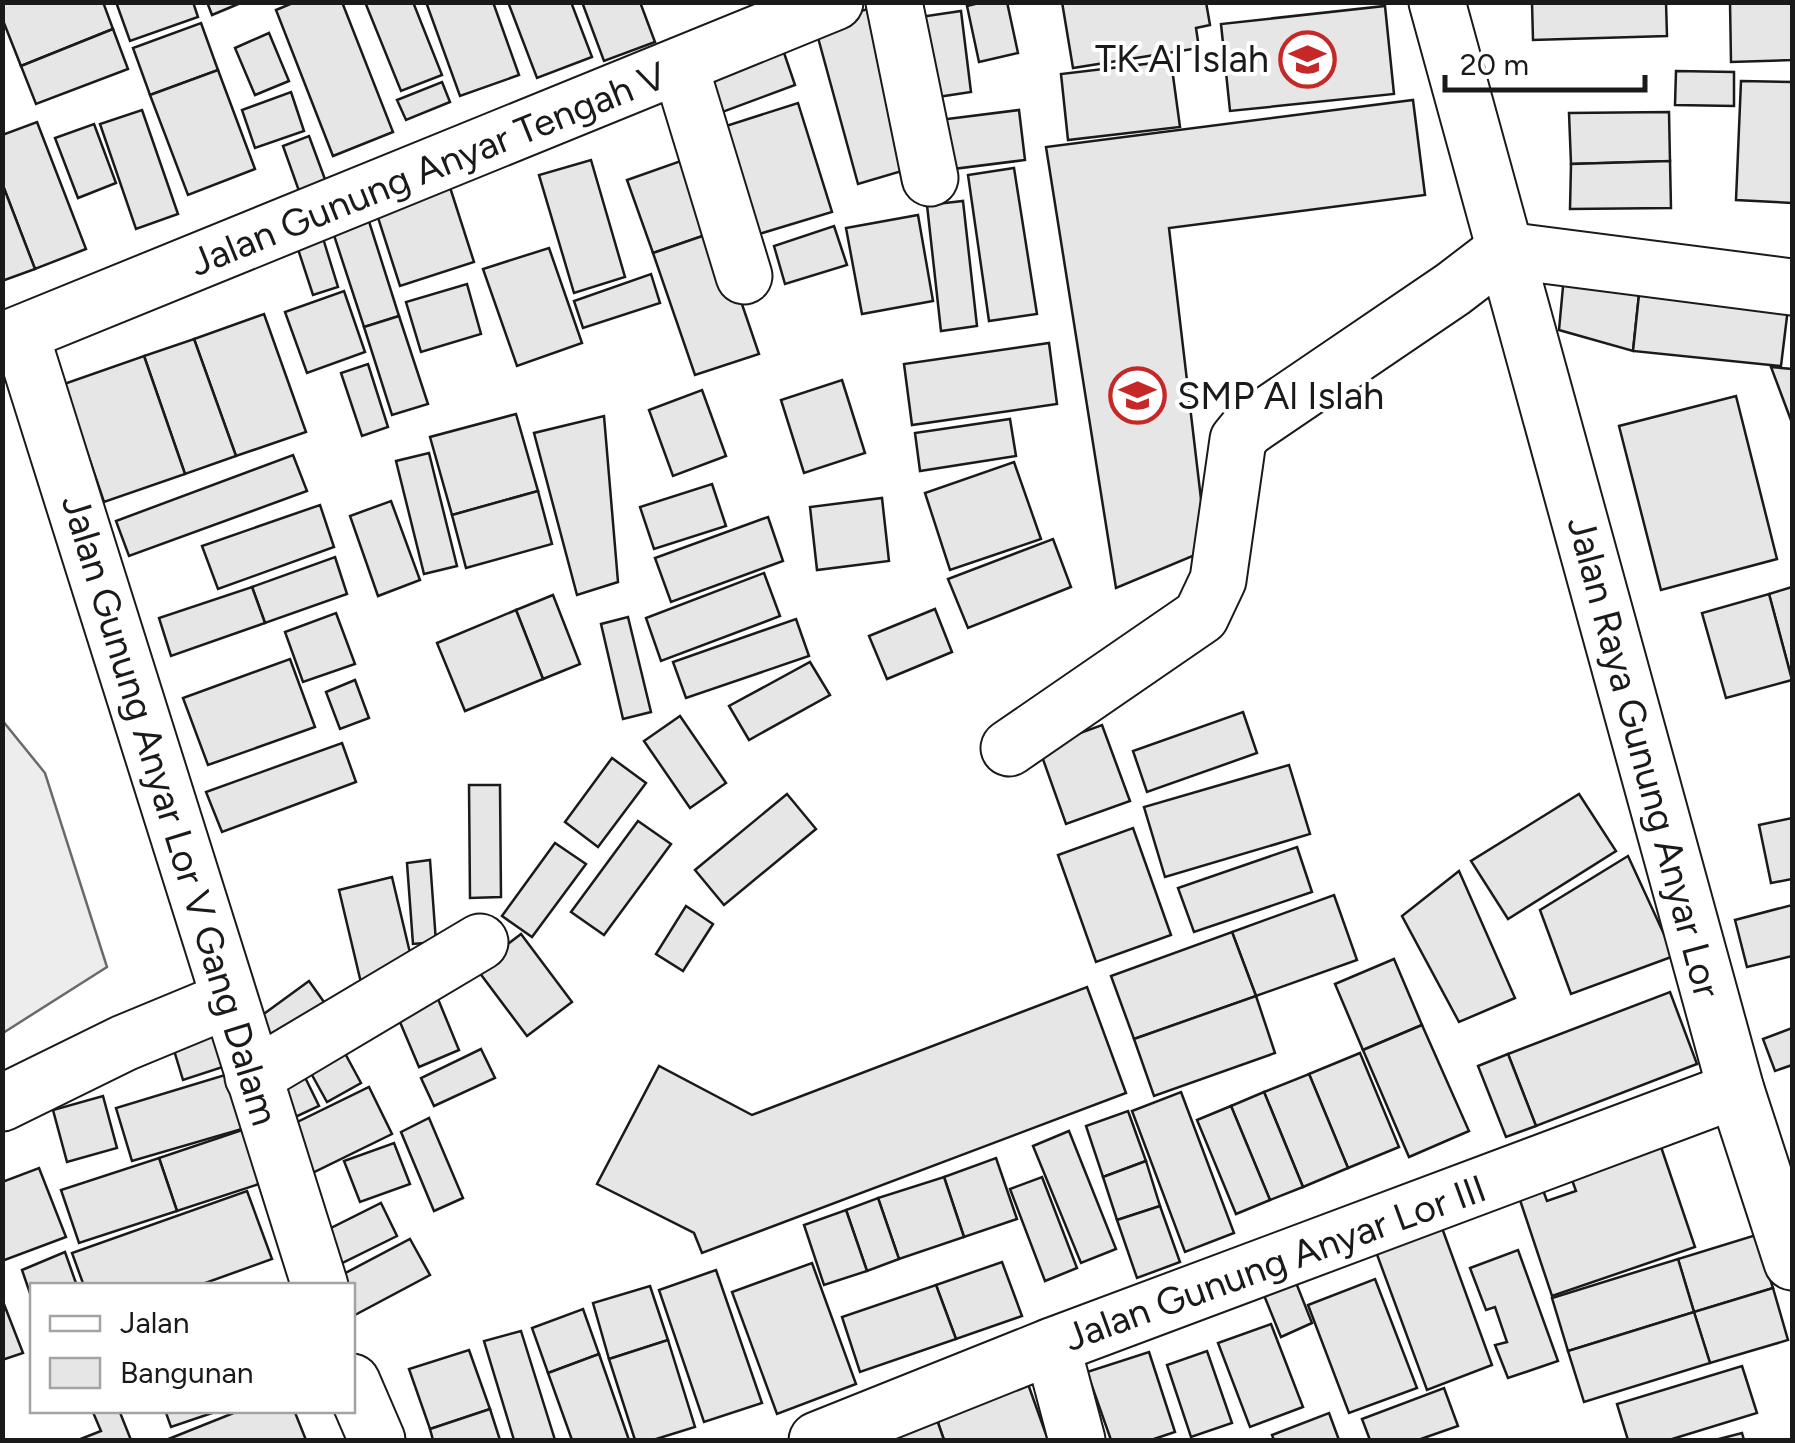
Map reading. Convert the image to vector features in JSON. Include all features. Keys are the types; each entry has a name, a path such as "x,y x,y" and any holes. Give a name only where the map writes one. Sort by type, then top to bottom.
{"street":[{"name":"Jalan Gunung Anyar Tengah V","path":"12,338 835,2"},
{"path":"894,2 930,178"},
{"name":"Jalan Raya Gunung Anyar Lor","path":"1436,2 1736,1090 1792,1262"},
{"path":"680,66 744,276"},
{"path":"1010,748 1201,616 1218,580 1238,440 1247,428 1504,250 1792,288"},
{"name":"Jalan Gunung Anyar Lor V Gang Dalam","path":"12,338 319,1283"},
{"path":"253,1077 480,942"},
{"path":"2,1103 124,1043 228,1000"},
{"name":"Jalan Gunung Anyar Lor III","path":"816,1440 1052,1346 1736,1090"},
{"path":"1052,1346 1077,1440"},
{"path":"355,1389 378,1440"}],"shaded area":[{"path":"2,720 45,773 107,967 3,1033"}],"building":[{"path":"2,2 103,2 113,29 21,66 2,18"},
{"path":"116,2 193,2 198,17 130,41"},
{"path":"207,2 243,2 212,15"},
{"path":"295,2 342,2 393,132 333,156 276,10"},
{"path":"365,2 413,2 442,75 401,91"},
{"path":"426,2 493,2 519,75 460,96"},
{"path":"508,2 571,2 592,57 537,78"},
{"path":"582,2 640,2 655,42 604,61"},
{"path":"1007,2 1018,53 979,62 967,6"},
{"path":"1062,2 1206,2 1210,25 1196,28 1199,48 1073,68"},
{"path":"1532,2 1666,2 1667,36 1533,40"},
{"path":"1730,2 1792,2 1792,60 1731,62"},
{"name":"TK Al Islah","path":"1385,6 1394,94 1230,111 1221,24"},
{"path":"876,7 919,166 858,184 814,23"},
{"path":"961,11 971,92 931,98 920,17"},
{"path":"201,23 218,70 150,95 133,48"},
{"path":"113,29 128,69 36,104 21,66"},
{"path":"269,33 289,81 255,95 235,48"},
{"path":"781,44 795,85 709,117 694,77"},
{"path":"1171,61 1180,127 1068,140 1061,74"},
{"path":"218,70 255,169 188,195 150,95"},
{"path":"1676,71 1734,72 1734,106 1675,105"},
{"path":"1741,81 1792,82 1792,203 1736,200"},
{"path":"442,82 450,102 406,120 397,100"},
{"path":"291,92 304,131 255,148 242,110"},
{"name":"SMP Al Islah","path":"1413,100 1425,195 1169,228 1207,550 1116,588 1046,147"},
{"path":"798,103 832,212 759,234 726,126"},
{"path":"142,110 178,214 136,229 100,124"},
{"path":"1019,110 1025,160 937,171 931,121"},
{"path":"1669,112 1670,161 1571,164 1569,113"},
{"path":"37,122 86,249 35,269 2,183 2,135"},
{"path":"94,124 116,183 78,198 55,138"},
{"path":"309,136 326,182 299,191 283,146"},
{"path":"692,157 717,231 653,253 627,180"},
{"path":"591,160 625,277 574,293 539,175"},
{"path":"1670,161 1671,208 1570,209 1571,164"},
{"path":"1014,168 1037,314 989,321 968,175"},
{"path":"447,178 474,262 400,286 373,202"},
{"path":"2,183 35,269 2,281"},
{"path":"963,201 977,326 941,331 927,205"},
{"path":"366,212 399,316 364,327 330,223"},
{"path":"918,215 933,301 862,314 846,228"},
{"path":"834,226 847,265 785,284 774,246"},
{"path":"717,231 759,354 695,375 653,253"},
{"path":"322,235 338,287 313,295 296,243"},
{"path":"549,248 582,343 517,366 483,269"},
{"path":"1565,265 1640,285 1633,351 1559,330"},
{"path":"651,274 660,303 583,328 574,301"},
{"path":"467,284 481,334 421,352 406,302"},
{"path":"1640,285 1789,300 1781,366 1633,351"},
{"path":"344,291 365,352 307,373 285,312"},
{"path":"264,314 306,432 236,456 194,339"},
{"path":"399,316 428,404 392,415 364,327"},
{"path":"194,339 236,456 185,474 144,356"},
{"path":"1049,343 1057,404 912,425 904,364"},
{"path":"144,356 185,474 104,502 64,384"},
{"path":"368,364 388,427 362,436 341,373"},
{"path":"1771,367 1792,369 1792,423"},
{"path":"842,380 865,453 804,473 781,400"},
{"path":"702,390 726,456 673,476 649,410"},
{"path":"1736,396 1777,559 1661,590 1619,426"},
{"path":"516,414 538,491 452,515 430,437"},
{"path":"604,416 618,582 577,595 534,433"},
{"path":"1010,419 1016,456 920,471 915,433"},
{"path":"429,453 457,566 424,574 396,461"},
{"path":"293,455 307,491 129,556 116,521"},
{"path":"1014,462 1041,539 950,570 925,493"},
{"path":"712,484 726,526 654,549 640,507"},
{"path":"538,491 552,544 466,568 452,515"},
{"path":"882,498 889,561 817,570 810,507"},
{"path":"391,501 420,580 378,596 350,516"},
{"path":"320,505 334,547 218,589 202,546"},
{"path":"768,517 783,561 671,602 655,558"},
{"path":"1053,539 1071,587 968,628 948,579"},
{"path":"335,557 347,594 265,623 252,587"},
{"path":"764,573 780,616 661,661 646,618"},
{"path":"252,587 265,623 171,656 159,618"},
{"path":"1792,587 1792,680 1769,594"},
{"path":"1769,594 1792,680 1726,698 1702,613"},
{"path":"553,595 580,664 543,679 516,610"},
{"path":"935,609 952,652 887,679 869,636"},
{"path":"516,610 543,679 465,711 437,643"},
{"path":"336,613 355,664 303,682 285,632"},
{"path":"628,617 651,712 623,719 601,624"},
{"path":"796,619 809,656 686,698 673,662"},
{"path":"290,659 315,727 208,765 183,698"},
{"path":"810,662 830,695 749,740 729,706"},
{"path":"355,680 369,718 340,729 326,692"},
{"path":"1243,712 1257,753 1147,792 1133,751"},
{"path":"680,716 726,783 690,808 644,741"},
{"path":"1102,725 1130,801 1066,824 1039,748"},
{"path":"342,743 356,782 222,832 206,792"},
{"path":"612,758 646,783 598,847 565,822"},
{"path":"1289,765 1310,834 1165,877 1144,807"},
{"path":"469,785 500,785 501,897 470,898"},
{"path":"787,794 816,829 724,905 695,870"},
{"path":"1579,794 1616,851 1508,919 1471,861"},
{"path":"1792,818 1792,879 1771,883 1759,825"},
{"path":"638,821 671,844 604,935 571,912"},
{"path":"1133,828 1171,935 1096,962 1058,855"},
{"path":"555,843 586,864 532,937 502,916"},
{"path":"1297,847 1312,892 1194,932 1178,888"},
{"path":"1628,856 1674,956 1571,994 1540,910"},
{"path":"430,860 436,942 413,944 407,863"},
{"path":"1459,871 1515,998 1459,1022 1402,916"},
{"path":"392,877 415,974 362,987 339,890"},
{"path":"1334,895 1357,960 1256,996 1232,932"},
{"path":"1792,905 1792,956 1747,967 1735,920"},
{"path":"686,906 713,924 683,971 656,954"},
{"path":"1232,932 1256,996 1134,1039 1111,976"},
{"path":"521,934 572,1002 527,1036 476,968"},
{"path":"1394,959 1422,1025 1363,1050 1335,984"},
{"path":"309,981 329,1009 271,1052 250,1024"},
{"path":"1087,987 1126,1093 702,1253 694,1233 597,1184 659,1066 752,1115"},
{"path":"1670,992 1697,1064 1536,1126 1508,1054"},
{"path":"1256,996 1275,1053 1154,1096 1134,1039"},
{"path":"438,999 459,1050 419,1067 397,1015"},
{"path":"219,1022 232,1064 183,1080 170,1037"},
{"path":"1422,1025 1469,1131 1409,1157 1363,1050"},
{"path":"1792,1028 1792,1065 1775,1071 1763,1039"},
{"path":"341,1046 361,1083 327,1102 307,1066"},
{"path":"481,1049 495,1078 434,1106 421,1078"},
{"path":"1360,1053 1399,1147 1348,1168 1309,1074"},
{"path":"1508,1054 1536,1126 1506,1137 1478,1066"},
{"path":"299,1065 319,1106 278,1125 259,1083"},
{"path":"1309,1074 1348,1168 1303,1187 1264,1092"},
{"path":"225,1075 242,1129 132,1161 116,1108"},
{"path":"369,1087 392,1134 304,1177 281,1130"},
{"path":"1181,1092 1234,1233 1185,1252 1132,1111"},
{"path":"1264,1092 1303,1187 1270,1200 1231,1106"},
{"path":"103,1096 117,1148 67,1162 53,1110"},
{"path":"1231,1106 1270,1200 1236,1214 1197,1120"},
{"path":"1128,1111 1146,1161 1103,1177 1086,1126"},
{"path":"429,1118 463,1198 434,1211 401,1132"},
{"path":"254,1126 271,1180 177,1211 159,1158"},
{"path":"1069,1131 1116,1249 1081,1263 1033,1146"},
{"path":"1658,1138 1695,1247 1552,1296 1519,1197 1543,1190 1547,1201 1576,1191 1568,1169"},
{"path":"394,1143 410,1184 360,1202 344,1161"},
{"path":"159,1158 177,1211 79,1243 61,1190"},
{"path":"996,1158 1017,1219 964,1237 944,1177"},
{"path":"1146,1161 1160,1206 1117,1220 1103,1177"},
{"path":"39,1168 66,1237 2,1261 2,1182"},
{"path":"944,1177 964,1237 899,1259 878,1198"},
{"path":"1042,1177 1077,1268 1045,1281 1010,1189"},
{"path":"247,1191 272,1259 205,1283 83,1283 72,1253"},
{"path":"878,1198 899,1259 867,1271 846,1210"},
{"path":"381,1203 397,1236 334,1267 317,1235"},
{"path":"1160,1206 1180,1262 1137,1278 1117,1220"},
{"path":"846,1210 867,1271 824,1285 804,1225"},
{"path":"1438,1217 1492,1365 1427,1390 1372,1241"},
{"path":"1756,1235 1773,1288 1694,1312 1678,1259"},
{"path":"410,1239 430,1275 355,1315 355,1283 336,1283 334,1279"},
{"path":"1518,1250 1558,1361 1508,1378 1495,1345 1507,1342 1495,1307 1486,1310 1470,1268"},
{"path":"65,1252 76,1283 30,1283 30,1293 22,1270"},
{"path":"1678,1259 1694,1312 1568,1351 1552,1298"},
{"path":"1002,1262 1022,1316 956,1339 936,1285"},
{"path":"812,1263 856,1384 777,1414 732,1292"},
{"path":"716,1270 762,1403 704,1422 659,1290"},
{"path":"1291,1270 1312,1323 1281,1337 1259,1283"},
{"path":"1375,1279 1417,1388 1349,1413 1308,1305"},
{"path":"936,1285 956,1339 860,1372 842,1317"},
{"path":"650,1286 668,1340 609,1359 593,1303"},
{"path":"1773,1288 1788,1340 1710,1363 1694,1312"},
{"path":"2,1299 23,1353 2,1360"},
{"path":"583,1309 599,1354 548,1373 532,1328"},
{"path":"1694,1312 1710,1363 1584,1402 1568,1351"},
{"path":"1271,1324 1303,1407 1250,1427 1218,1343"},
{"path":"521,1331 555,1440 514,1440 484,1341"},
{"path":"668,1340 695,1427 653,1440 635,1440 609,1359"},
{"path":"469,1350 490,1409 430,1429 409,1369"},
{"path":"1207,1351 1232,1423 1191,1437 1167,1365"},
{"path":"1149,1352 1175,1432 1151,1440 1111,1440 1087,1372"},
{"path":"599,1354 629,1440 572,1440 548,1373"},
{"path":"1742,1366 1757,1413 1669,1440 1628,1440 1617,1404"},
{"path":"1028,1384 1048,1440 944,1440 936,1417"},
{"path":"1444,1388 1458,1426 1418,1440 1370,1440 1362,1419"},
{"path":"490,1409 500,1440 433,1440 430,1429"},
{"path":"93,1413 120,1413 131,1440 78,1440 101,1431"},
{"path":"166,1413 212,1413 171,1427"},
{"path":"234,1413 295,1413 306,1440 166,1440"},
{"path":"1329,1413 1339,1440 1274,1440 1272,1435"},
{"path":"936,1417 944,1440 884,1440"},
{"path":"1742,1433 1744,1440 1715,1440"}],"place":[{"name":"TK Al Islah","path":"1308,59"},
{"name":"SMP Al Islah","path":"1138,396"}]}
